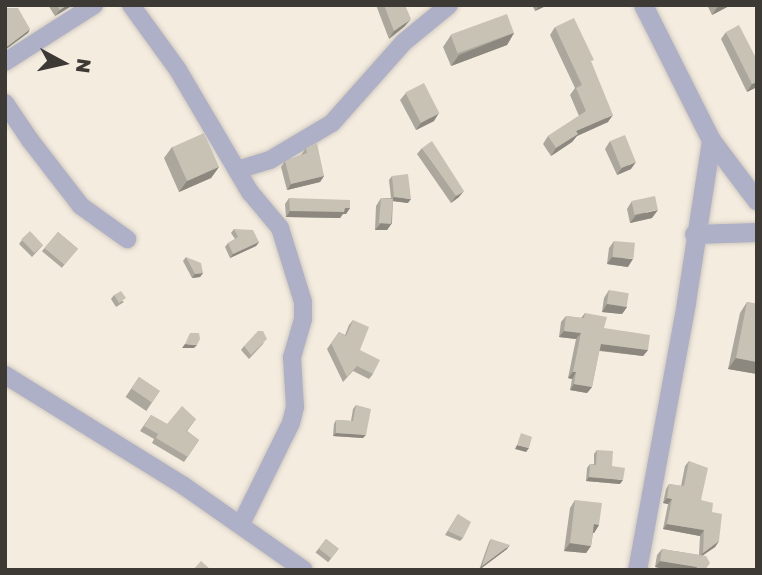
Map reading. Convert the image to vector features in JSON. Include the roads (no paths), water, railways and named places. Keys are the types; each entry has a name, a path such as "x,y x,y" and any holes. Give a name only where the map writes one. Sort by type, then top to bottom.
{"street":[{"path":"5,62 94,5"},
{"path":"131,5 177,70 250,192 279,228 304,310 292,357 295,407 292,423 242,524"},
{"path":"237,170 270,160 332,123 404,42 449,5"},
{"path":"643,5 711,140 757,201"},
{"path":"5,103 81,206 127,239"},
{"path":"637,570 686,302 694,234 711,140"},
{"path":"694,234 757,232"},
{"path":"5,375 242,524 304,570"}]}
